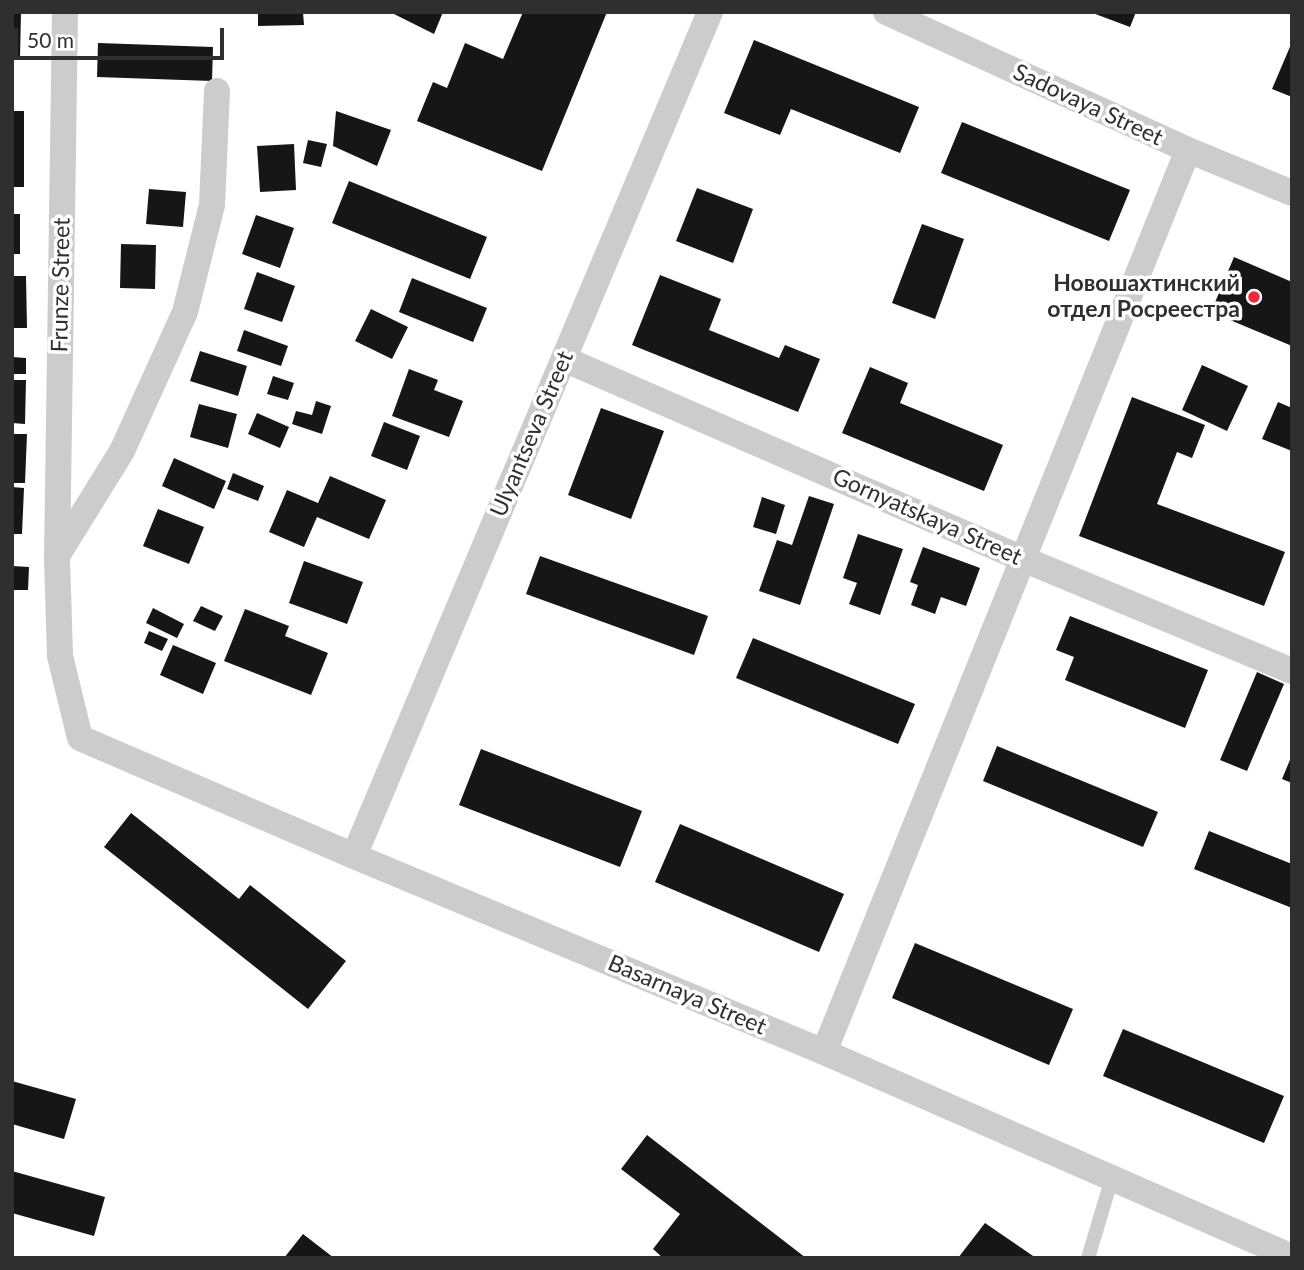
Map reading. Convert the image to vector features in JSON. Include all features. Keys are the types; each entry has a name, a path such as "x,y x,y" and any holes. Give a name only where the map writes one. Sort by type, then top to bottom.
{"street":[{"name":"Frunze Street","path":"65,12 57,558 60,656 80,738"},
{"name":"Ulyantseva Street","path":"354,856 710,12"},
{"name":"Sadovaya Street","path":"886,12 1188,150 1292,193"},
{"path":"57,558 122,451 185,312 212,205 217,91"},
{"path":"824,1052 1188,150"},
{"name":"Gornyatskaya Street","path":"564,359 1023,559 1292,671"},
{"name":"Basarnaya Street","path":"80,738 354,856 824,1052 1292,1257"}],"lane":[{"path":"1088,1258 1112,1178"}],"building":[{"path":"12,12 21,12 20,59 12,59"},
{"path":"258,12 303,12 304,25 258,26"},
{"path":"390,12 443,12 434,34"},
{"path":"523,12 607,12 542,171 417,121 433,82 447,88 465,43 503,59"},
{"path":"1090,12 1136,12 1130,27"},
{"path":"754,40 919,107 900,153 791,109 780,135 724,113"},
{"path":"1292,42 1292,97 1272,89"},
{"path":"98,43 213,47 212,81 97,77"},
{"path":"12,111 24,111 24,187 12,187"},
{"path":"336,111 391,130 377,166 333,146"},
{"path":"962,122 1130,190 1109,241 941,173"},
{"path":"308,140 327,144 321,167 303,163"},
{"path":"294,144 296,190 260,192 257,146"},
{"path":"349,181 487,237 470,279 332,223"},
{"path":"697,188 753,209 733,263 676,241"},
{"path":"149,189 186,192 183,227 146,224"},
{"path":"12,214 20,214 20,254 12,254"},
{"path":"256,215 294,228 280,268 242,254"},
{"path":"922,224 964,239 935,319 892,303"},
{"path":"121,244 156,245 155,289 120,288"},
{"name":"Новошахтинский отдел Росреестра","path":"1234,257 1292,282 1292,346 1211,312"},
{"path":"257,272 295,286 282,322 244,309"},
{"path":"660,275 721,299 709,330 779,358 785,345 820,359 798,412 632,345"},
{"path":"12,276 26,276 27,328 12,328"},
{"path":"412,278 487,308 473,342 399,312"},
{"path":"371,309 408,327 392,359 355,341"},
{"path":"244,330 288,346 281,366 237,351"},
{"path":"200,351 247,366 238,396 190,381"},
{"path":"12,357 26,358 26,374 12,374"},
{"path":"1202,365 1248,386 1227,431 1182,410"},
{"path":"870,367 908,383 900,403 1003,445 984,491 842,433"},
{"path":"409,369 438,380 434,390 463,401 449,437 392,416"},
{"path":"273,376 294,383 288,400 267,394"},
{"path":"12,380 26,380 25,424 12,423"},
{"path":"1132,397 1205,425 1192,458 1177,452 1157,504 1285,552 1264,606 1079,536"},
{"path":"316,401 331,406 322,434 292,424 296,411 312,415"},
{"path":"1278,402 1292,408 1292,451 1262,439"},
{"path":"199,404 237,414 228,448 190,437"},
{"path":"601,408 664,431 631,519 568,495"},
{"path":"257,413 289,427 280,448 248,434"},
{"path":"384,422 420,436 407,470 371,456"},
{"path":"12,434 27,434 25,483 12,483"},
{"path":"174,458 226,481 214,509 162,486"},
{"path":"233,473 264,486 258,501 227,489"},
{"path":"330,476 386,500 369,539 317,517 304,547 269,532 287,490 318,503"},
{"path":"12,487 24,488 22,534 12,534"},
{"path":"809,496 834,504 800,605 759,591 777,540 792,545"},
{"path":"762,497 785,505 776,534 753,527"},
{"path":"158,509 204,527 189,564 143,546"},
{"path":"858,534 903,549 880,615 849,604 857,583 843,578"},
{"path":"923,547 980,568 966,606 941,597 935,614 911,605 918,585 910,582"},
{"path":"540,556 708,616 694,655 526,594"},
{"path":"304,561 363,582 347,624 289,603"},
{"path":"12,566 29,567 28,590 12,590"},
{"path":"201,606 223,616 215,631 193,621"},
{"path":"153,608 184,624 177,638 146,623"},
{"path":"245,609 289,626 285,636 328,653 311,695 224,661"},
{"path":"1070,616 1208,670 1185,728 1065,680 1074,657 1056,650"},
{"path":"149,631 168,639 162,651 144,643"},
{"path":"753,638 915,704 898,744 736,678"},
{"path":"173,645 216,663 203,694 160,675"},
{"path":"1257,672 1284,684 1247,771 1220,760"},
{"path":"997,746 1158,812 1143,847 983,781"},
{"path":"481,749 642,811 620,867 459,805"},
{"path":"1292,755 1292,783 1282,779"},
{"path":"131,813 239,899 250,885 346,961 308,1009 104,847"},
{"path":"680,824 844,894 819,952 655,882"},
{"path":"1209,831 1292,864 1292,908 1194,869"},
{"path":"915,943 1073,1009 1049,1065 892,998"},
{"path":"1123,1029 1284,1096 1264,1143 1103,1076"},
{"path":"12,1081 76,1099 64,1139 12,1124"},
{"path":"647,1135 806,1258 663,1258 653,1249 680,1214 621,1169"},
{"path":"12,1171 105,1197 94,1236 12,1213"},
{"path":"985,1223 1036,1258 958,1258"},
{"path":"303,1234 334,1258 284,1258"}],"place":[{"name":"Новошахтинский отдел Росреестра","path":"1254,297"}]}
